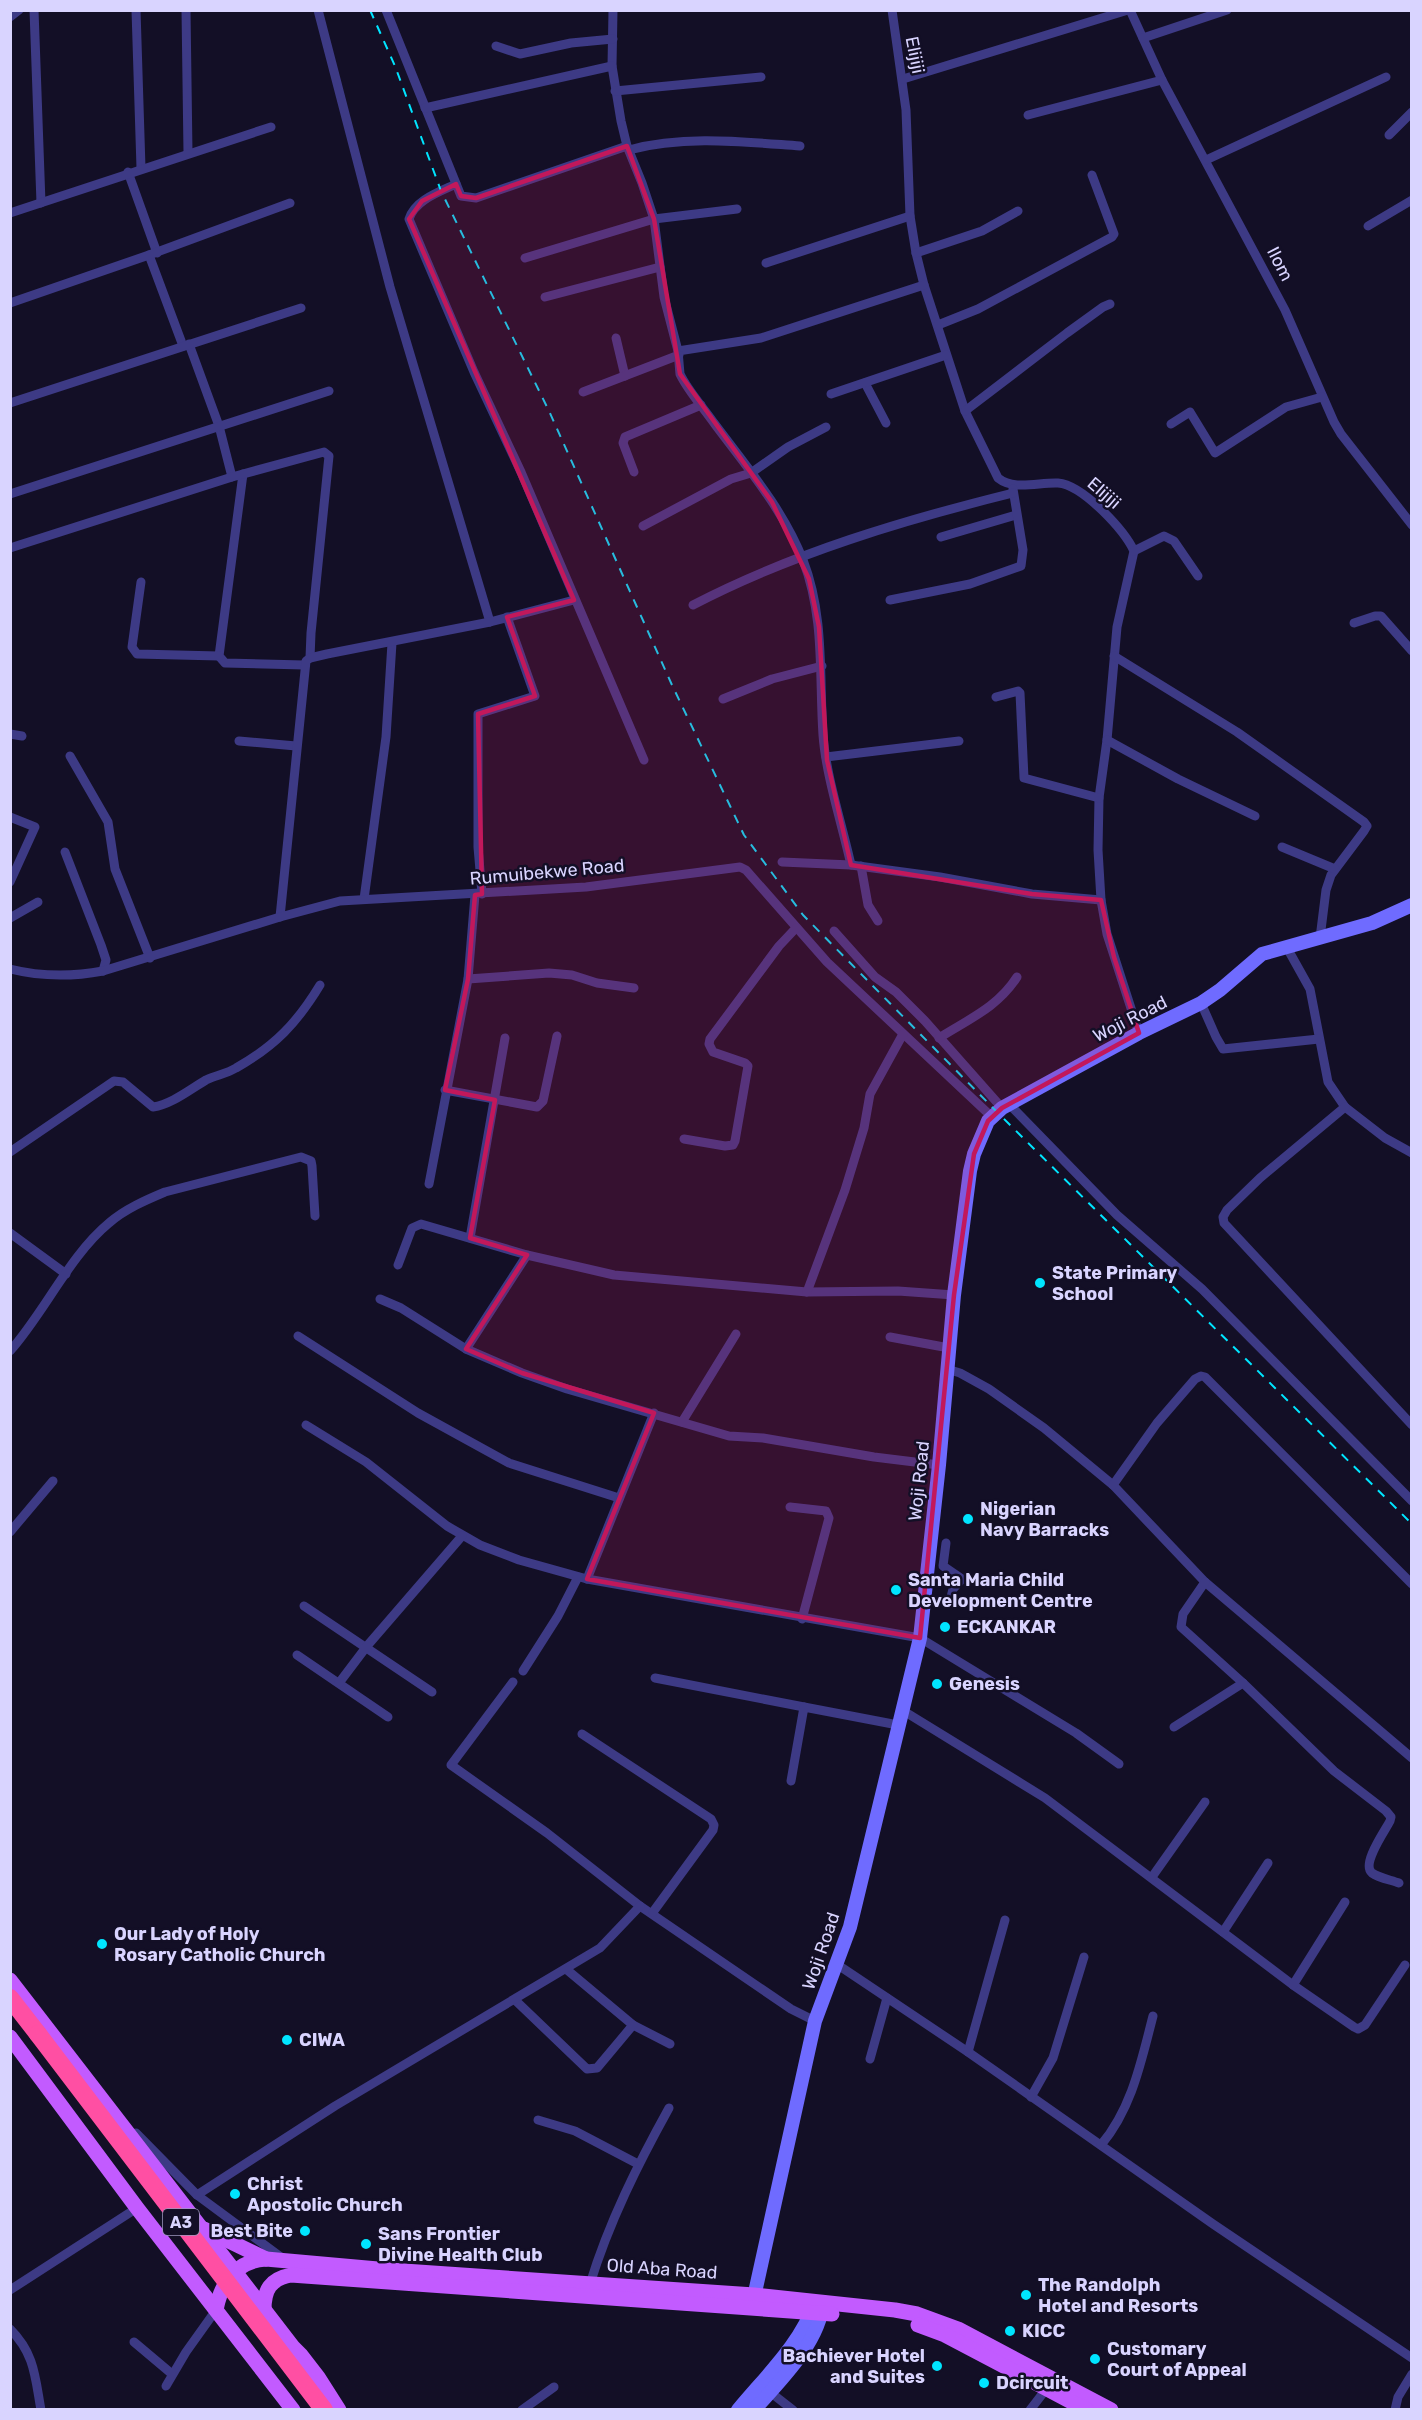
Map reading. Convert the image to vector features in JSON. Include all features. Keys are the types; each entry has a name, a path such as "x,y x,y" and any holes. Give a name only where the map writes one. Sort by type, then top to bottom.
{"highway":[{"name":"A3","path":"10,1998 33,2037 310,2409"},
{"name":"A3","path":"10,2017 33,2037 324,2409"}],"main road":[{"name":"Woji Road","path":"753,2301 815,2021 838,1965 850,1927 920,1638 939,1465 954,1295 970,1171 981,1137 1001,1110 1139,1033 1201,1003 1220,990 1257,957 1286,946 1371,922 1412,905"},
{"path":"10,1980 301,2355 339,2409"},
{"path":"10,2037 137,2208 293,2409"},
{"path":"200,2227 266,2259"},
{"name":"Old Aba Road","path":"236,2271 251,2262 266,2259 590,2284 818,2307 895,2310 937,2320 958,2329 1111,2409"},
{"path":"216,2310 219,2292 236,2271"},
{"name":"Old Aba Road","path":"264,2310 269,2285 274,2280 291,2275 753,2301"},
{"path":"754,2409 809,2341 818,2307"},
{"path":"738,2409 797,2338 818,2307"},
{"name":"Old Aba Road","path":"818,2307 927,2328 1047,2388 1066,2405 1087,2409"},
{"path":"278,2389 287,2392 297,2390 304,2382 304,2371 293,2347"}],"street":[{"path":"10,17 19,10"},
{"path":"34,10 41,203"},
{"path":"136,10 141,168"},
{"path":"186,10 188,153"},
{"path":"318,10 390,287 490,622"},
{"path":"386,10 461,196 476,198 628,148 720,141 800,146"},
{"path":"622,10 613,11 612,66 615,91 628,148 654,219 664,297 679,353 682,379 772,502 802,558 814,596 822,666 826,757 868,905 878,921"},
{"name":"Elijiji","path":"892,10 894,34 903,79 909,139 910,216 916,253 924,285 965,411 994,472 1003,482 1012,488 1059,483 1071,487 1118,526 1134,552"},
{"path":"903,79 1129,10"},
{"name":"Ilom","path":"1129,10 1162,80 1286,310 1322,397 1341,434 1412,525"},
{"path":"1143,38 1227,10"},
{"path":"496,46 520,54 571,43 613,39"},
{"path":"425,108 612,66"},
{"path":"615,91 761,77"},
{"path":"1206,160 1386,77"},
{"path":"1028,115 1162,80"},
{"path":"1389,135 1412,112"},
{"path":"10,213 128,172 271,127"},
{"path":"128,172 153,254 219,426 232,477"},
{"path":"938,326 978,309 1112,237 1114,234 1092,175"},
{"path":"456,184 422,201 411,211 409,219 469,362 520,472 644,760"},
{"path":"1368,226 1412,200"},
{"path":"10,303 153,254 290,203"},
{"path":"525,258 654,219 737,209"},
{"path":"916,253 982,231 1018,211"},
{"path":"766,263 910,216"},
{"path":"545,297 660,267"},
{"path":"584,392 679,353 761,338 924,285"},
{"path":"965,411 1066,333 1110,304"},
{"path":"10,404 301,308"},
{"path":"616,338 625,376"},
{"path":"831,394 946,355"},
{"path":"865,383 886,423"},
{"path":"10,494 329,391"},
{"path":"1172,424 1190,412 1215,453 1286,407 1322,397"},
{"path":"634,472 623,443 625,437 701,405"},
{"path":"643,526 731,479 751,473 788,447 826,427"},
{"path":"10,548 232,477 324,452 329,456 311,633 296,746 280,916"},
{"path":"219,656 243,474"},
{"path":"693,605 720,591 802,558 1012,488 1023,550 1021,566 970,584 890,600"},
{"path":"941,537 1016,515"},
{"path":"1139,1033 1113,957 1101,900 1098,850 1100,798 1120,608 1134,552 1160,538 1169,537 1174,540 1198,576"},
{"path":"141,582 132,647 134,652 137,654 219,656 225,663 307,661 490,622 574,600"},
{"path":"1354,623 1381,616 1412,651"},
{"path":"429,1184 468,978 479,894 478,714 535,696 507,617"},
{"path":"364,899 386,737 392,643"},
{"path":"1114,656 1237,732 1364,822 1366,826 1364,831 1335,868 1326,890 1320,938"},
{"path":"723,699 772,679 822,666"},
{"path":"996,696 1018,691 1020,693 1024,778 1100,798"},
{"path":"10,734 22,736"},
{"path":"1107,740 1179,779 1255,816"},
{"path":"239,741 296,746"},
{"path":"826,757 959,741"},
{"path":"70,756 108,822 115,869 150,958"},
{"path":"10,817 35,827 10,882"},
{"path":"1282,847 1335,868"},
{"path":"65,852 106,960 103,971"},
{"path":"782,862 856,865 940,877 1032,894 1101,900"},
{"name":"Rumuibekwe Road","path":"10,969 55,976 76,976 103,971 280,916 340,901 586,887 740,867 746,870 855,991 903,1034 1001,1110"},
{"path":"10,918 38,902"},
{"path":"684,1139 724,1146 733,1144 735,1141 748,1066 745,1062 713,1052 709,1044 710,1040 779,946 796,928"},
{"path":"834,931 875,977 896,992 939,1038 1001,1110 1202,1289 1412,1501"},
{"path":"1286,946 1310,989 1328,1082 1345,1107 1385,1137 1412,1153"},
{"path":"468,978 549,973 572,975 597,983 634,988"},
{"path":"939,1038 993,1005 1017,977"},
{"path":"10,1152 114,1081 123,1082 153,1107 170,1102 215,1075 228,1073 273,1044 289,1029 320,985"},
{"path":"1201,1003 1223,1049 1318,1039"},
{"path":"807,1292 845,1190 864,1128 870,1094 903,1034"},
{"path":"446,1090 537,1107 541,1104 556,1036"},
{"path":"470,1238 505,1038"},
{"path":"1345,1107 1260,1178 1227,1210 1223,1217 1224,1223 1412,1425"},
{"path":"10,1351 99,1231 120,1215 165,1192 301,1157 311,1161 315,1216"},
{"path":"398,1264 412,1228 421,1224 527,1255 614,1275 807,1292 898,1291 954,1295"},
{"path":"10,1233 66,1274"},
{"path":"466,1349 527,1255"},
{"path":"380,1299 401,1308 466,1349 522,1373 729,1436 763,1438 874,1457 939,1465"},
{"path":"682,1422 736,1334"},
{"path":"298,1336 381,1391 509,1463 619,1498"},
{"path":"890,1337 949,1348"},
{"path":"947,1369 960,1373 989,1389 1044,1428 1113,1485 1205,1582 1412,1758"},
{"path":"1113,1485 1157,1423 1195,1379 1202,1376 1412,1584"},
{"path":"523,1671 583,1578 654,1413"},
{"path":"306,1425 366,1462 424,1509 462,1536 519,1560 583,1578 802,1619 920,1638 1076,1734 1119,1764"},
{"path":"10,1532 53,1481"},
{"path":"790,1507 826,1511 829,1518 802,1619"},
{"path":"339,1683 367,1646 462,1536"},
{"path":"946,1543 943,1566 962,1579 953,1589 951,1600"},
{"path":"1205,1582 1183,1614 1181,1627 1334,1771 1386,1811 1391,1817 1390,1821 1370,1858 1369,1868 1372,1872 1399,1883"},
{"path":"304,1606 367,1646 432,1692"},
{"path":"297,1655 388,1717"},
{"path":"655,1678 898,1725"},
{"path":"513,1682 451,1765 539,1827 640,1906 653,1912 792,2009 815,2021"},
{"path":"1174,1727 1243,1683"},
{"path":"791,1781 804,1707"},
{"path":"902,1710 1045,1798 1293,1984 1358,2029 1365,2025 1405,1965"},
{"path":"582,1734 711,1819 714,1825 713,1830 653,1912"},
{"path":"1152,1877 1205,1802"},
{"path":"1223,1932 1268,1863"},
{"path":"1293,1984 1346,1902"},
{"path":"197,2195 335,2106 566,1969 608,1941 640,1906"},
{"path":"968,2052 1005,1920"},
{"path":"1031,2097 1053,2058 1084,1957"},
{"path":"838,1965 1412,2358"},
{"path":"566,1969 633,2025 670,2044"},
{"path":"870,2059 887,1998"},
{"path":"515,2000 587,2069 597,2068 633,2025"},
{"path":"1101,2145 1116,2126 1128,2102 1153,2016"},
{"path":"590,2284 607,2235 638,2164 669,2108"},
{"path":"538,2120 575,2131 638,2164"},
{"path":"123,2126 128,2125 197,2195 287,2261"},
{"path":"10,2290 137,2208"},
{"path":"166,2386 216,2310"},
{"path":"10,2329 19,2337 34,2365 41,2409"},
{"path":"134,2342 172,2374"},
{"path":"1395,2409 1398,2397 1412,2374"},
{"path":"522,2409 554,2387"},
{"path":"1030,2409 1047,2388"},
{"path":"770,2392 793,2409"}],"highlighted area":[{"path":"627,146 654,219 680,374 772,502 809,579 819,627 827,760 851,865 1032,894 1101,900 1114,957 1139,1033 1002,1108 988,1121 974,1154 954,1295 920,1638 587,1579 654,1413 522,1373 466,1349 527,1255 470,1238 495,1100 445,1090 468,979 475,895 482,894 478,714 535,696 507,617 574,600 409,219 422,201 456,184 461,196 476,198"}],"railway":[{"path":"370,10 395,66 441,191 549,411 672,685 744,835 803,915 997,1112 1412,1524"}],"place":[{"name":"State Primary School","path":"1040,1283"},
{"name":"Nigerian Navy Barracks","path":"968,1519"},
{"name":"Santa Maria Child Development Centre","path":"896,1590"},
{"name":"ECKANKAR","path":"945,1627"},
{"name":"Genesis","path":"937,1684"},
{"name":"Our Lady of Holy Rosary Catholic Church","path":"102,1944"},
{"name":"CIWA","path":"287,2040"},
{"name":"Christ Apostolic Church","path":"235,2194"},
{"name":"Best Bite","path":"305,2231"},
{"name":"Sans Frontier Divine Health Club","path":"366,2244"},
{"name":"The Randolph Hotel and Resorts","path":"1026,2295"},
{"name":"KICC","path":"1010,2331"},
{"name":"Customary Court of Appeal","path":"1095,2359"},
{"name":"Bachiever Hotel and Suites","path":"937,2366"},
{"name":"Dcircuit","path":"984,2383"}]}
